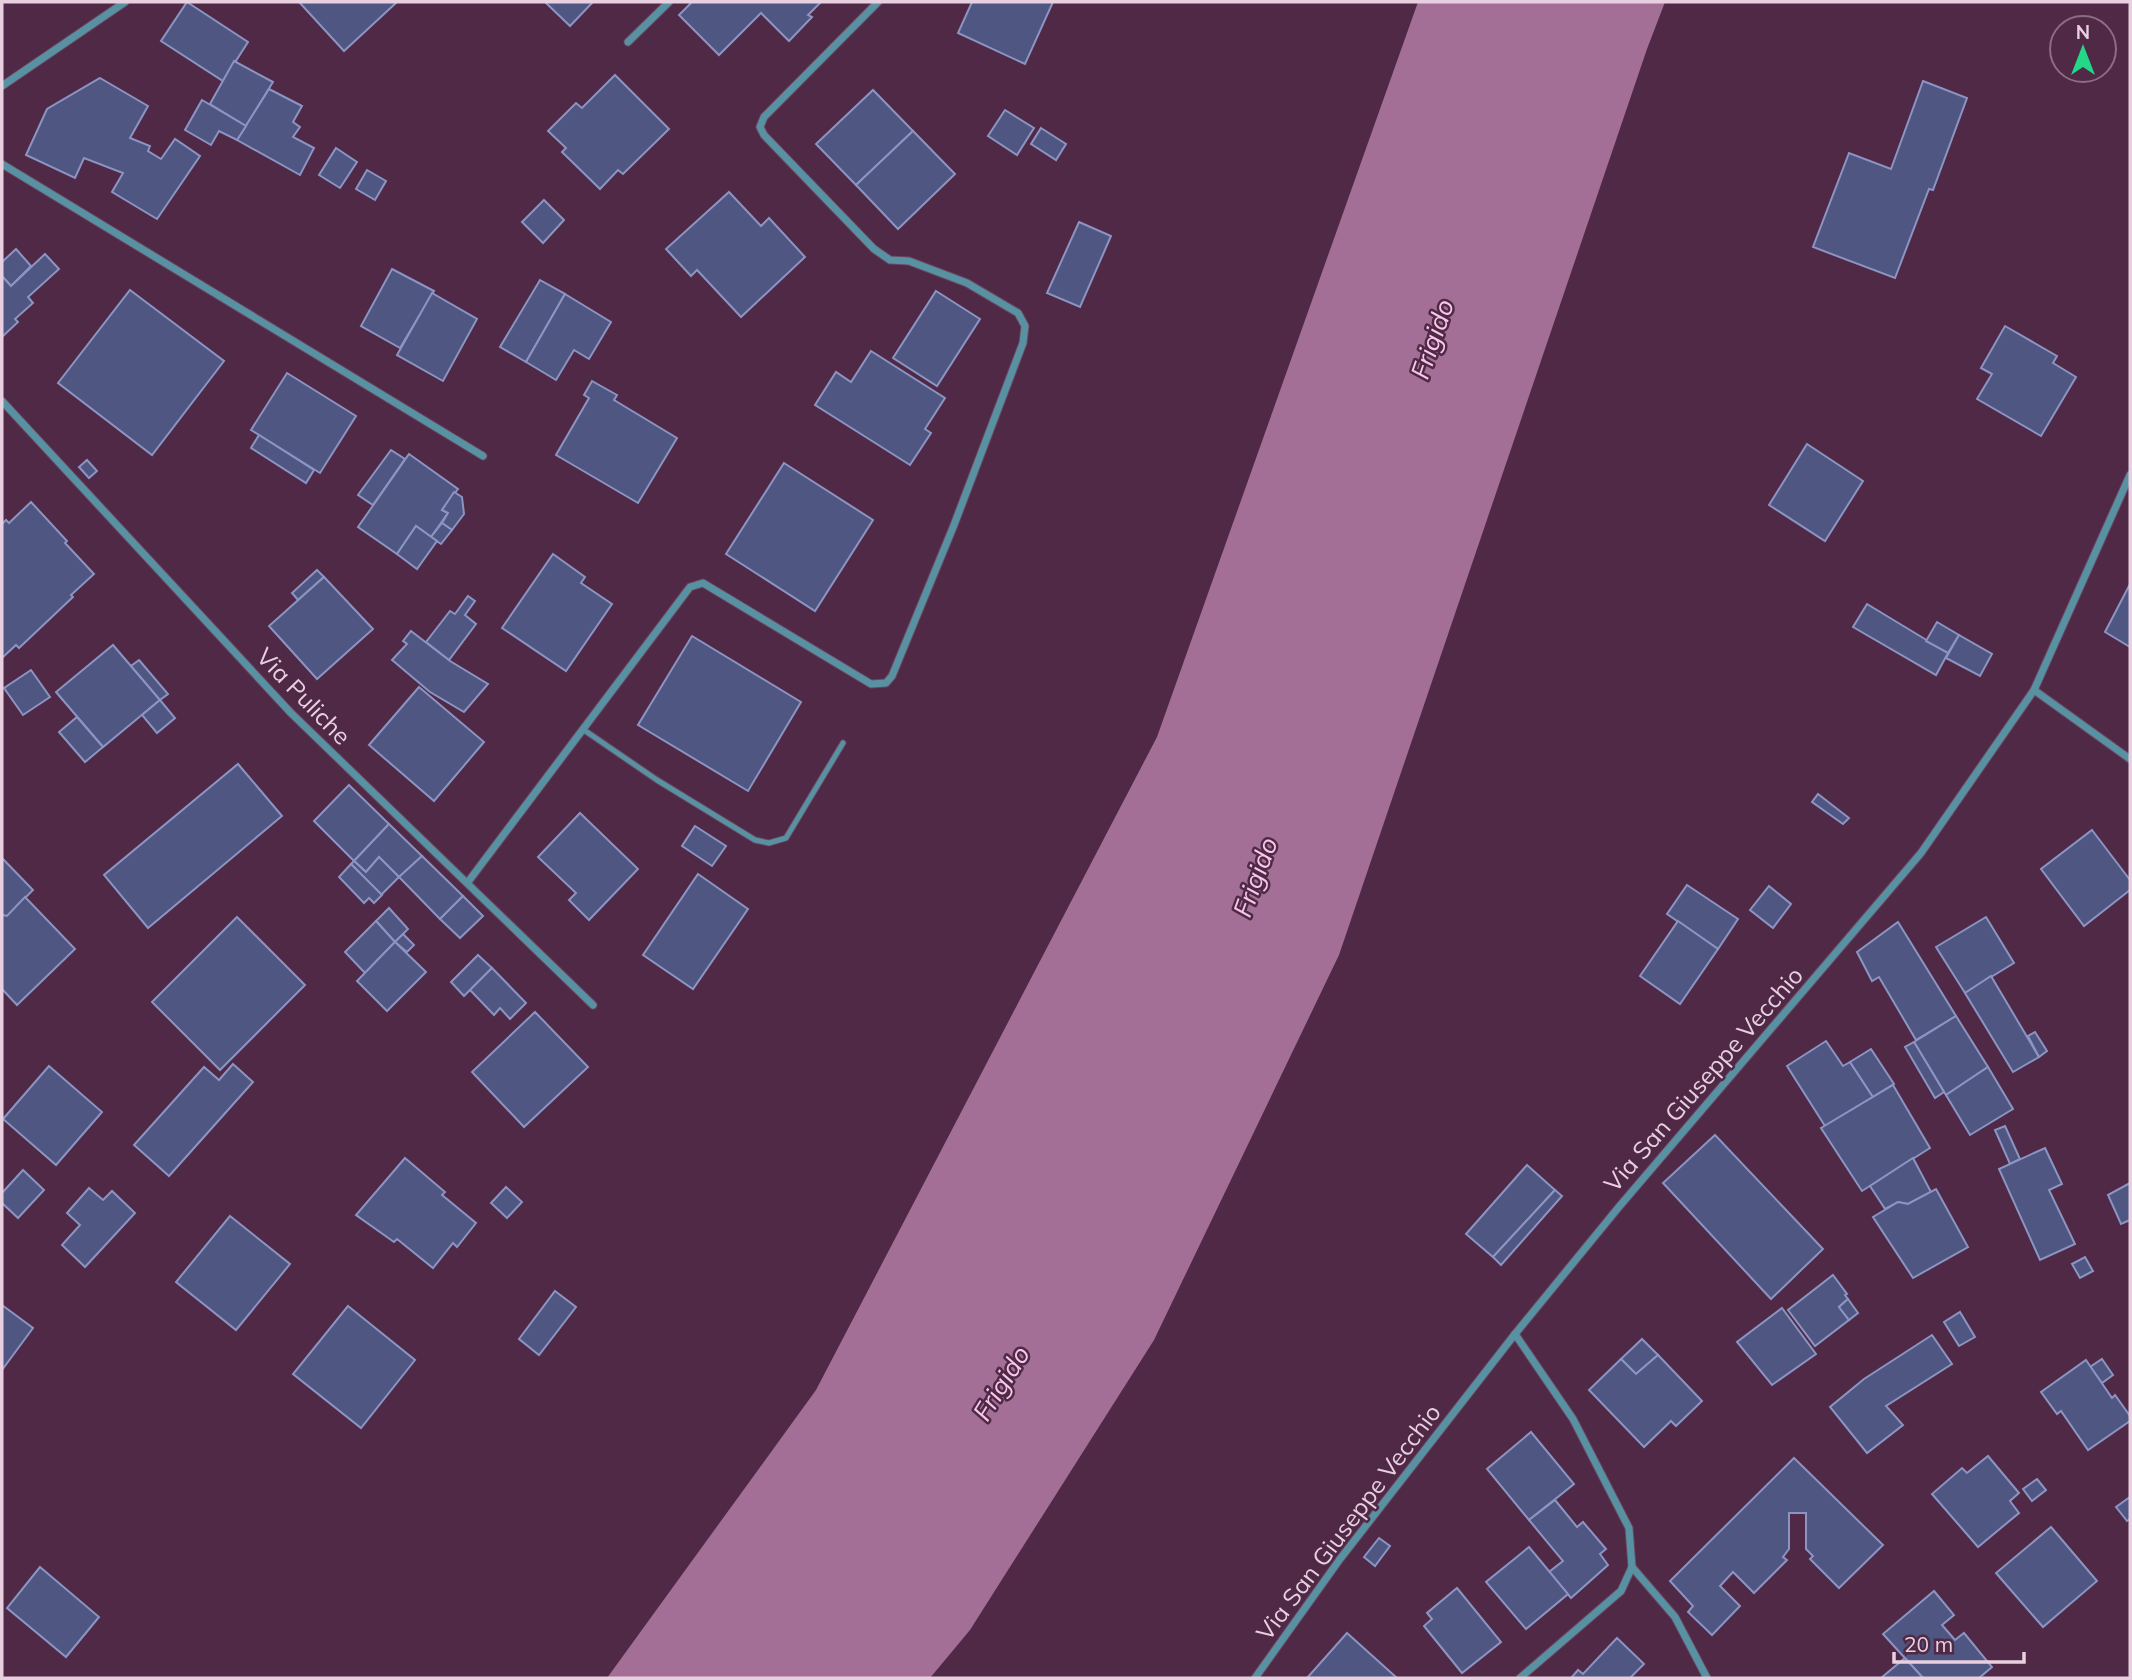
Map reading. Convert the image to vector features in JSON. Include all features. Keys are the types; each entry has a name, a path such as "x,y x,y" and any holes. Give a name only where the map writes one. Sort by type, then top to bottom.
{"street":[{"path":"2,86 125,2"},
{"path":"628,42 669,2"},
{"path":"468,882 690,587 703,583 871,684 886,683 892,676 944,551 1023,343 1026,326 1018,313 967,283 909,261 890,260 874,249 764,135 760,127 764,117 878,2"},
{"path":"2,164 483,456"},
{"name":"Via Puliche","path":"2,401 291,713 593,1004"},
{"name":"Via San Giuseppe Vecchio","path":"1255,1678 1340,1559 1515,1334 1618,1208 1921,853 2034,690 2130,475"},
{"path":"2034,690 2130,759"},
{"path":"1515,1334 1573,1419 1623,1516 1629,1528 1632,1567 1621,1591 1520,1678"},
{"path":"1632,1567 1675,1617 1707,1678"}],"lane":[{"path":"584,730 657,780 755,840 769,843 786,838 844,743"}],"water":[{"name":"Frigido","path":"1418,2 1665,2 1339,955 1154,1340 970,1630 930,1678 607,1678 816,1390 1157,737"}],"building":[{"path":"187,2 248,42 223,81 161,41"},
{"path":"299,2 397,2 344,51"},
{"path":"545,2 593,2 570,26"},
{"path":"692,2 821,2 808,15 812,17 789,41 761,13 719,55 679,15"},
{"path":"972,2 1053,2 1025,64 958,33"},
{"path":"234,61 273,82 246,126 210,104"},
{"path":"615,75 669,129 623,174 618,170 600,189 562,152 566,148 548,131 576,103 582,108"},
{"path":"100,78 148,106 130,138 150,146 148,151 161,159 175,139 200,156 157,219 112,192 123,173 84,158 75,178 26,155 47,109"},
{"path":"1923,81 1967,98 1933,190 1929,189 1895,278 1813,247 1849,153 1891,169"},
{"path":"269,89 302,106 293,122 300,127 293,137 314,148 300,175 237,140"},
{"path":"873,90 913,131 856,185 816,144"},
{"path":"202,100 246,126 237,140 219,131 211,145 185,130"},
{"path":"1005,110 1034,128 1017,155 988,136"},
{"path":"1041,128 1066,144 1056,160 1031,144"},
{"path":"913,131 955,174 898,229 856,185"},
{"path":"336,148 357,162 340,188 319,175"},
{"path":"367,170 386,181 375,200 356,189"},
{"path":"729,192 761,226 769,218 805,257 741,317 697,270 691,276 666,249"},
{"path":"544,200 564,220 543,243 522,222"},
{"path":"1079,222 1111,236 1080,307 1047,293"},
{"path":"16,249 31,266 11,286 2,276 2,262"},
{"path":"45,254 59,269 28,297 33,303 15,319 18,322 2,337 2,276 11,286"},
{"path":"392,269 434,291 400,348 361,326"},
{"path":"540,280 565,294 526,362 500,347"},
{"path":"130,290 224,361 152,455 58,383"},
{"path":"936,291 980,319 937,386 893,358"},
{"path":"432,293 477,319 443,381 397,355"},
{"path":"565,294 611,322 589,359 574,350 556,380 526,362"},
{"path":"2005,326 2057,356 2053,363 2076,377 2041,436 1977,399 1992,374 1981,368"},
{"path":"871,351 945,398 925,429 931,433 910,465 815,405 836,372 851,382"},
{"path":"287,373 356,416 320,473 251,430"},
{"path":"592,381 617,395 614,400 677,438 638,503 556,455 589,398 584,395"},
{"path":"259,435 314,470 306,483 251,448"},
{"path":"1807,444 1863,481 1825,541 1769,505"},
{"path":"391,450 405,459 373,505 358,495"},
{"path":"409,454 458,489 442,510 448,513 431,537 416,526 397,554 358,527"},
{"path":"87,460 97,471 89,478 79,467"},
{"path":"784,463 873,520 815,611 726,554"},
{"path":"454,492 462,497 464,514 452,530 442,523 448,513 442,510"},
{"path":"31,502 94,574 19,648 16,645 2,658 2,524 6,520 9,523"},
{"path":"442,523 452,530 441,544 431,537"},
{"path":"416,526 437,541 417,569 397,554"},
{"path":"553,554 585,577 581,583 612,604 566,671 502,628"},
{"path":"317,570 324,577 298,600 292,593"},
{"path":"324,577 373,629 317,679 269,626"},
{"path":"2130,584 2130,647 2105,632"},
{"path":"468,596 475,601 465,615 476,624 449,660 426,642 450,611 455,614"},
{"path":"1867,604 1948,653 1936,675 1853,627"},
{"path":"1937,622 1959,635 1948,653 1926,641"},
{"path":"411,631 450,661 488,684 464,712 430,692 392,660 407,644 403,641"},
{"path":"1959,635 1992,654 1980,676 1946,658"},
{"path":"692,636 801,702 748,791 638,725"},
{"path":"113,645 160,700 103,747 56,692"},
{"path":"139,660 168,694 160,700 131,666"},
{"path":"31,670 50,697 23,715 4,688"},
{"path":"419,687 484,742 434,801 369,745"},
{"path":"160,700 175,718 157,733 142,715"},
{"path":"77,717 103,747 85,762 59,732"},
{"path":"238,764 282,816 148,928 104,875"},
{"path":"349,785 389,824 354,861 314,821"},
{"path":"1818,794 1849,818 1843,824 1812,802"},
{"path":"580,813 638,869 589,920 569,900 576,893 538,857"},
{"path":"389,824 422,856 399,877 379,857 366,872 354,861"},
{"path":"695,826 726,846 712,866 682,846"},
{"path":"2092,830 2130,880 2130,890 2084,926 2041,869"},
{"path":"422,856 463,896 440,919 399,877"},
{"path":"379,857 399,877 381,895 351,864 354,861 366,872"},
{"path":"2,858 33,890 7,916 2,915"},
{"path":"351,864 382,895 374,903 369,898 364,903 339,877"},
{"path":"698,874 748,909 693,989 643,955"},
{"path":"1687,885 1738,919 1718,949 1667,914"},
{"path":"1769,886 1791,904 1773,928 1750,910"},
{"path":"463,896 483,916 460,938 440,919"},
{"path":"25,897 75,949 17,1005 2,989 2,915 7,916"},
{"path":"389,908 408,929 395,942 376,921"},
{"path":"237,917 305,985 220,1070 152,1002"},
{"path":"1986,917 2014,963 1965,993 1936,947"},
{"path":"376,921 395,942 365,973 345,952"},
{"path":"1678,921 1718,949 1680,1004 1640,976"},
{"path":"1898,922 1956,1016 1916,1040 1879,977 1872,981 1857,952"},
{"path":"403,934 414,945 407,952 395,942"},
{"path":"395,942 426,972 387,1011 357,981"},
{"path":"478,955 492,968 464,996 451,982"},
{"path":"492,968 526,1003 510,1019 500,1008 494,1015 470,990"},
{"path":"1991,976 2039,1057 2013,1072 1965,993"},
{"path":"535,1012 588,1067 524,1127 472,1072"},
{"path":"1956,1016 1988,1067 1946,1095 1914,1042"},
{"path":"2035,1032 2047,1051 2039,1057 2028,1036"},
{"path":"1826,1041 1843,1066 1850,1062 1873,1097 1825,1126 1787,1066"},
{"path":"1914,1042 1944,1092 1935,1098 1905,1047"},
{"path":"1871,1049 1894,1084 1873,1097 1850,1062"},
{"path":"233,1064 253,1082 169,1176 134,1145 204,1067 219,1080"},
{"path":"49,1066 102,1112 56,1165 3,1119"},
{"path":"1988,1067 2013,1109 1970,1135 1946,1095"},
{"path":"1893,1085 1930,1148 1862,1191 1821,1128"},
{"path":"2005,1126 2020,1159 2010,1164 1995,1130"},
{"path":"1715,1135 1823,1249 1771,1299 1663,1183"},
{"path":"2045,1148 2062,1184 2049,1190 2075,1244 2040,1260 1999,1169"},
{"path":"405,1158 445,1192 442,1195 476,1223 457,1247 453,1243 433,1268 397,1239 394,1242 356,1215"},
{"path":"1913,1158 1931,1192 1908,1204 1898,1202 1885,1209 1870,1186"},
{"path":"1527,1165 1555,1190 1493,1257 1466,1234"},
{"path":"23,1170 44,1190 18,1218 2,1203 2,1193"},
{"path":"2130,1183 2130,1220 2121,1224 2108,1195"},
{"path":"506,1187 522,1202 507,1218 491,1203"},
{"path":"89,1188 103,1200 112,1191 135,1213 85,1267 62,1245 80,1225 67,1213"},
{"path":"1936,1189 1968,1247 1913,1278 1873,1217 1898,1202 1908,1204"},
{"path":"1555,1190 1562,1196 1501,1265 1493,1257"},
{"path":"230,1216 290,1264 236,1330 176,1282"},
{"path":"2085,1257 2093,1271 2080,1278 2072,1264"},
{"path":"1833,1275 1847,1294 1845,1295 1848,1299 1839,1307 1849,1320 1815,1346 1788,1310"},
{"path":"555,1291 576,1307 539,1355 519,1339"},
{"path":"1848,1299 1858,1313 1849,1320 1839,1307"},
{"path":"2,1305 33,1328 2,1370"},
{"path":"348,1306 415,1360 361,1428 293,1374"},
{"path":"1782,1308 1816,1354 1772,1385 1737,1342"},
{"path":"1960,1312 1975,1337 1959,1346 1944,1322"},
{"path":"1932,1335 1952,1364 1886,1406 1903,1425 1867,1453 1830,1407 1864,1379"},
{"path":"1642,1339 1658,1355 1636,1374 1621,1359"},
{"path":"1658,1355 1702,1401 1676,1426 1671,1421 1644,1447 1589,1390 1621,1359 1636,1374"},
{"path":"2102,1359 2113,1375 2102,1383 2090,1367"},
{"path":"2086,1360 2112,1398 2115,1395 2130,1416 2130,1421 2088,1450 2061,1411 2057,1414 2041,1392"},
{"path":"1531,1432 1574,1484 1529,1520 1487,1469"},
{"path":"1988,1456 2019,1493 2010,1501 2019,1513 1978,1547 1932,1494 1962,1468 1967,1473"},
{"path":"1794,1458 1883,1545 1839,1588 1810,1559 1813,1556 1806,1549 1806,1513 1789,1513 1789,1549 1783,1557 1787,1560 1754,1593 1733,1572 1720,1586 1740,1606 1712,1635 1688,1612 1693,1606 1670,1581"},
{"path":"2037,1479 2046,1490 2032,1501 2023,1489"},
{"path":"2130,1497 2130,1519 2127,1521 2116,1507"},
{"path":"1555,1500 1577,1527 1583,1522 1606,1549 1600,1554 1608,1565 1571,1598 1549,1572 1563,1561 1529,1520"},
{"path":"2051,1527 2097,1581 2043,1627 1996,1573"},
{"path":"1379,1538 1390,1546 1375,1566 1364,1557"},
{"path":"1529,1547 1568,1594 1526,1629 1486,1582"},
{"path":"40,1567 99,1617 66,1657 7,1608"},
{"path":"1457,1588 1501,1642 1462,1673 1424,1626 1432,1619 1427,1613"},
{"path":"1934,1591 1954,1615 1942,1625 1955,1640 1964,1633 1992,1667 1979,1678 1923,1678 1883,1634"},
{"path":"1347,1633 1397,1678 1307,1678"},
{"path":"1617,1638 1644,1664 1630,1678 1571,1678 1578,1670 1583,1674"},
{"path":"1905,1658 1923,1678 1881,1678"}]}
